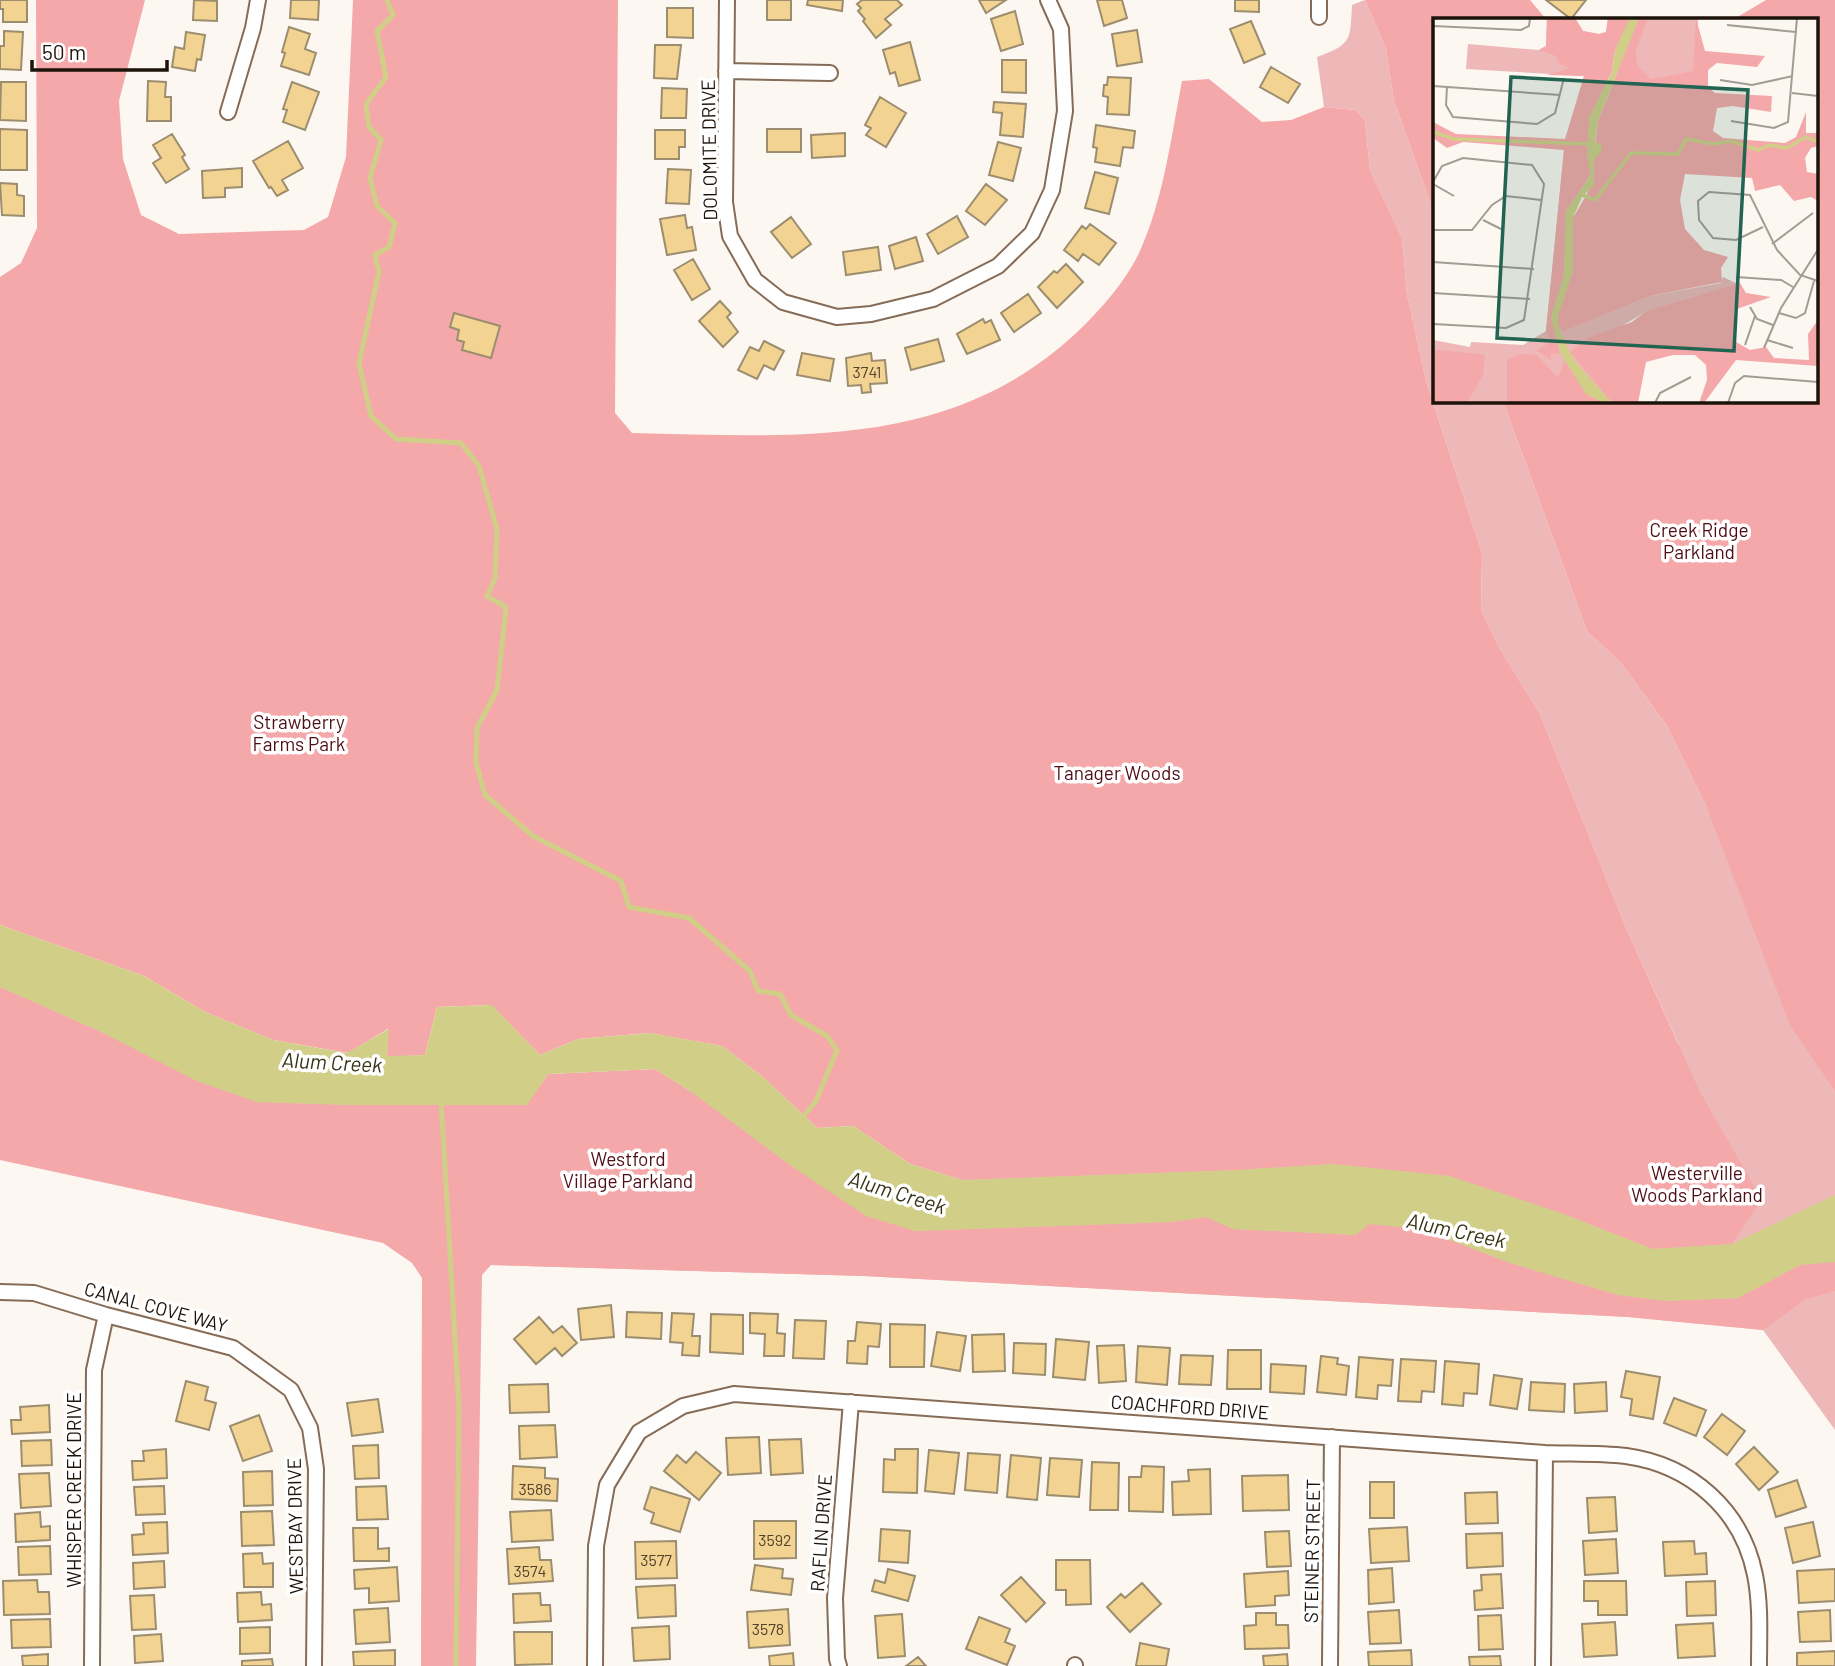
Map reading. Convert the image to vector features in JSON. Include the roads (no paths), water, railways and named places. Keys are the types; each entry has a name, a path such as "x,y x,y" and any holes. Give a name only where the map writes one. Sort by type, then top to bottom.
{"street":[{"path":"228,112 253,28 258,0"},
{"name":"DOLOMITE DRIVE","path":"727,0 725,202 730,236 755,281 783,302 837,317 871,314 933,299 999,266 1032,233 1052,190 1065,111 1061,29 1048,0"},
{"path":"1319,0 1319,18"},
{"path":"726,71 830,73"},
{"name":"CANAL COVE WAY","path":"0,1292 34,1293 233,1348 291,1390"},
{"name":"WHISPER CREEK DRIVE","path":"92,1666 94,1370 106,1315"},
{"name":"WESTBAY DRIVE","path":"291,1390 310,1427 316,1469 314,1666"},
{"name":"COACHFORD DRIVE","path":"595,1666 596,1546 607,1485 639,1433 683,1406 734,1394 1545,1453 1625,1456 1650,1461 1678,1471 1699,1484 1730,1514 1749,1552 1756,1576 1759,1666"},
{"name":"RAFLIN DRIVE","path":"839,1666 835,1598 851,1402"},
{"name":"STEINER STREET","path":"1330,1666 1332,1437"},
{"path":"1543,1666 1545,1453"}],"water":[{"name":"Alum Creek","path":"0,925 144,976 205,1012 273,1040 347,1053 389,1029 387,1056 425,1055 437,1007 492,1005 540,1055 578,1039 650,1033 722,1046 764,1078 817,1128 853,1126 910,1164 962,1180 1333,1164 1449,1176 1561,1213 1653,1249 1732,1244 1835,1195 1835,1262 1800,1265 1738,1298 1666,1301 1618,1295 1510,1263 1421,1229 1369,1224 1356,1235 1233,1229 1206,1217 1172,1222 915,1231 866,1216 655,1069 548,1074 527,1105 257,1102 197,1081 97,1030 0,987"}],"waterway":[{"path":"387,0 393,15 377,31 386,77 366,104 369,127 381,140 370,178 377,206 395,223 389,247 375,255 379,272 359,363 371,416 396,439 461,443 479,466 497,529 495,579 487,596 506,607 497,690 477,728 476,762 485,795 533,836 621,881 629,907 689,918 750,971 758,991 780,994 791,1015 827,1036 837,1050 816,1101 801,1119"},
{"path":"441,1099 459,1407 456,1666"}],"park label":[{"name":"Creek Ridge Parkland","path":"1699,541"},
{"name":"Strawberry Farms Park","path":"299,733"},
{"name":"Tanager Woods","path":"1117,773"},
{"name":"Westford Village Parkland","path":"628,1170"},
{"name":"Westerville Woods Parkland","path":"1697,1184"}]}
